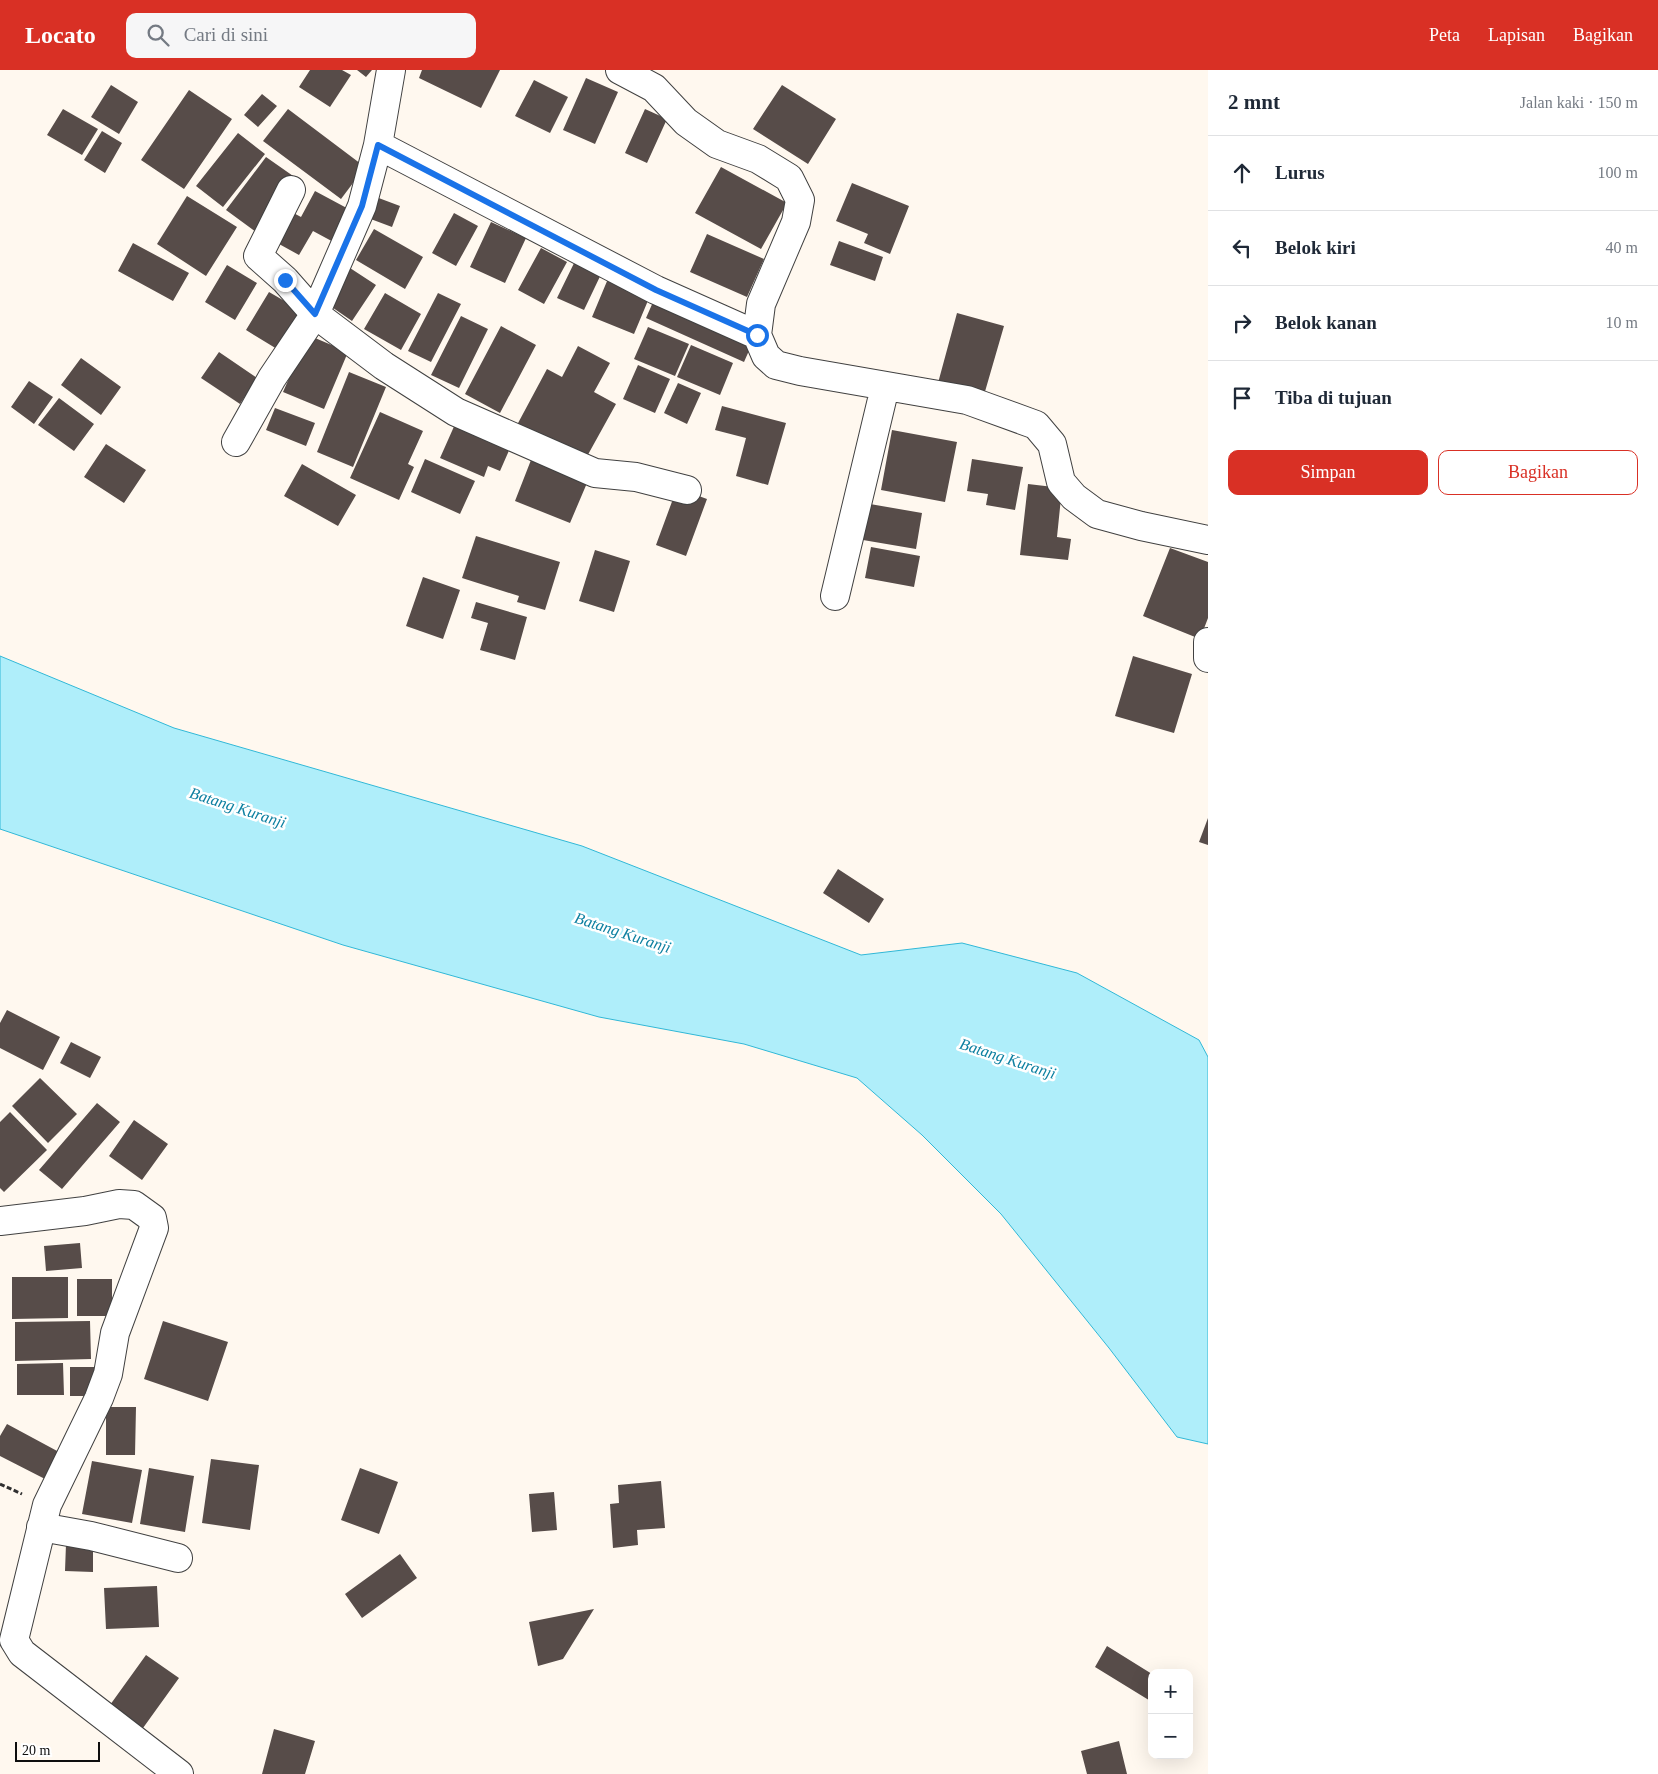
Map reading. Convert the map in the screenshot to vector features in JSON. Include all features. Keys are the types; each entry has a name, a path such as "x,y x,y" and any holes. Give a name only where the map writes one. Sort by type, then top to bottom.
{"street":[{"path":"236,442 272,378 315,314 362,206 378,145 391,70"},
{"path":"620,70 654,88 686,122 717,144 758,159 789,178 800,200 796,222 761,304 757,335 766,356 776,365 885,387 967,400 1036,425 1052,444 1061,482 1074,497 1097,514 1141,526 1208,540"},
{"path":"378,145 656,290 757,335"},
{"path":"291,190 258,256 285,280 315,314 384,366 456,412 595,473 636,477 687,490"},
{"path":"835,596 885,387"},
{"path":"1208,642 1208,658"},
{"path":"0,1221 85,1211 119,1204 134,1204 152,1218 154,1228 115,1333 108,1374 99,1398 47,1505 15,1633 16,1646 26,1657 179,1774"},
{"path":"41,1527 91,1536 178,1558"}],"water":[{"name":"Batang Kuranji","path":"0,656 174,728 582,846 861,955 962,943 1077,973 1199,1040 1208,1057 1208,1444 1177,1437 1109,1348 1001,1214 922,1135 857,1078 744,1044 599,1017 343,945 0,829"}],"building":[{"path":"310,70 342,70 351,75 330,107 299,87"},
{"path":"357,70 372,70 366,77"},
{"path":"422,70 500,70 481,108 419,78"},
{"path":"586,78 618,92 595,144 563,130"},
{"path":"534,80 568,97 550,133 515,116"},
{"path":"111,85 138,102 119,134 91,117"},
{"path":"782,85 836,119 808,164 753,129"},
{"path":"189,90 232,119 184,189 141,160"},
{"path":"262,94 277,106 258,127 244,115"},
{"path":"63,109 98,129 82,155 47,135"},
{"path":"288,109 365,167 341,199 263,141"},
{"path":"645,109 667,119 647,163 625,153"},
{"path":"102,131 122,143 105,173 84,160"},
{"path":"238,133 265,154 223,207 196,186"},
{"path":"266,157 296,178 256,232 226,210"},
{"path":"721,167 787,203 761,249 695,213"},
{"path":"852,183 909,206 890,254 864,243 868,234 836,221"},
{"path":"315,191 356,213 339,245 313,231 299,255 270,239 286,209 301,217"},
{"path":"187,196 237,227 206,276 157,244"},
{"path":"376,197 400,206 392,227 368,218"},
{"path":"454,213 478,226 456,266 432,253"},
{"path":"491,222 526,238 505,283 470,267"},
{"path":"374,229 423,257 405,289 356,260"},
{"path":"707,234 764,259 747,297 690,272"},
{"path":"839,241 883,257 875,281 830,265"},
{"path":"133,243 189,273 173,301 118,271"},
{"path":"541,248 567,262 544,304 518,290"},
{"path":"578,255 604,268 584,310 557,298"},
{"path":"227,265 257,283 235,320 205,302"},
{"path":"350,268 376,285 352,321 326,303"},
{"path":"610,274 652,291 634,334 592,317"},
{"path":"269,292 300,310 277,349 246,330"},
{"path":"385,293 421,314 401,350 364,329"},
{"path":"438,293 461,304 431,362 408,351"},
{"path":"657,293 755,337 744,362 646,318"},
{"path":"957,313 1004,326 984,395 938,383"},
{"path":"461,316 488,329 459,388 431,375"},
{"path":"501,326 536,345 500,413 465,394"},
{"path":"648,327 689,344 675,376 634,359"},
{"path":"308,335 348,352 324,409 283,392"},
{"path":"691,345 733,363 720,395 677,377"},
{"path":"578,346 610,363 594,392 616,404 585,460 517,425 547,369 562,377"},
{"path":"219,352 257,378 240,404 201,378"},
{"path":"81,358 121,387 101,415 61,385"},
{"path":"638,365 670,379 655,413 623,399"},
{"path":"349,372 386,387 353,467 317,452"},
{"path":"29,381 53,397 34,424 11,407"},
{"path":"678,383 701,393 687,424 664,413"},
{"path":"59,398 94,424 74,451 38,425"},
{"path":"722,406 786,423 768,485 736,476 746,438 715,430"},
{"path":"275,408 315,423 306,446 266,430"},
{"path":"380,412 423,431 408,464 414,467 399,500 350,478"},
{"path":"456,422 511,446 500,471 488,466 484,477 440,458"},
{"path":"892,430 957,442 945,502 881,490"},
{"path":"106,444 146,470 124,503 84,477"},
{"path":"425,459 475,481 460,514 411,492"},
{"path":"972,459 1023,467 1015,510 986,505 988,494 967,491"},
{"path":"531,460 587,483 570,523 515,501"},
{"path":"302,464 356,495 338,526 284,496"},
{"path":"1028,484 1062,488 1057,537 1071,539 1068,560 1020,555"},
{"path":"677,488 707,499 686,556 656,545"},
{"path":"870,504 922,513 916,549 863,540"},
{"path":"476,536 560,562 545,610 517,602 519,596 462,578"},
{"path":"871,547 920,556 914,587 865,578"},
{"path":"1170,548 1208,562 1208,618 1200,639 1143,616"},
{"path":"595,550 630,561 614,612 579,601"},
{"path":"423,577 460,590 443,639 406,626"},
{"path":"476,602 527,617 515,660 480,650 488,623 471,618"},
{"path":"1133,656 1192,674 1174,733 1115,716"},
{"path":"1208,818 1208,845 1199,842"},
{"path":"838,869 884,899 869,923 823,893"},
{"path":"7,1010 60,1037 43,1070 0,1048 0,1023"},
{"path":"71,1042 101,1057 90,1078 60,1063"},
{"path":"40,1078 77,1114 48,1143 12,1106"},
{"path":"97,1103 120,1122 62,1189 39,1170"},
{"path":"10,1112 47,1150 4,1192 0,1188 0,1122"},
{"path":"134,1120 168,1144 142,1180 109,1156"},
{"path":"80,1243 82,1268 46,1271 44,1246"},
{"path":"12,1277 68,1277 68,1318 12,1319"},
{"path":"77,1279 112,1279 112,1316 77,1316"},
{"path":"90,1321 91,1359 15,1361 15,1322"},
{"path":"163,1321 228,1342 208,1401 144,1379"},
{"path":"63,1363 64,1395 17,1395 17,1364"},
{"path":"70,1367 96,1367 96,1396 70,1396"},
{"path":"106,1407 136,1407 135,1455 106,1455"},
{"path":"7,1424 59,1452 45,1479 0,1456 0,1436"},
{"path":"211,1459 259,1465 250,1530 202,1523"},
{"path":"92,1461 142,1470 132,1523 82,1514"},
{"path":"149,1468 194,1476 185,1532 140,1524"},
{"path":"360,1468 398,1482 379,1534 341,1520"},
{"path":"661,1481 665,1528 637,1530 638,1545 613,1548 610,1504 619,1503 618,1485"},
{"path":"554,1492 557,1530 532,1532 529,1494"},
{"path":"66,1544 93,1545 93,1572 65,1571"},
{"path":"400,1554 417,1578 362,1618 345,1594"},
{"path":"157,1586 159,1627 106,1629 104,1588"},
{"path":"594,1609 563,1659 538,1666 529,1622"},
{"path":"1107,1646 1148,1672 1148,1700 1095,1667"},
{"path":"146,1655 179,1678 143,1728 110,1705"},
{"path":"274,1729 315,1741 305,1774 262,1774"},
{"path":"1119,1741 1127,1774 1087,1774 1081,1751"}],"route":[{"path":"285,280 315,314 335,263 362,206 378,145 656,290 757,335"}]}
